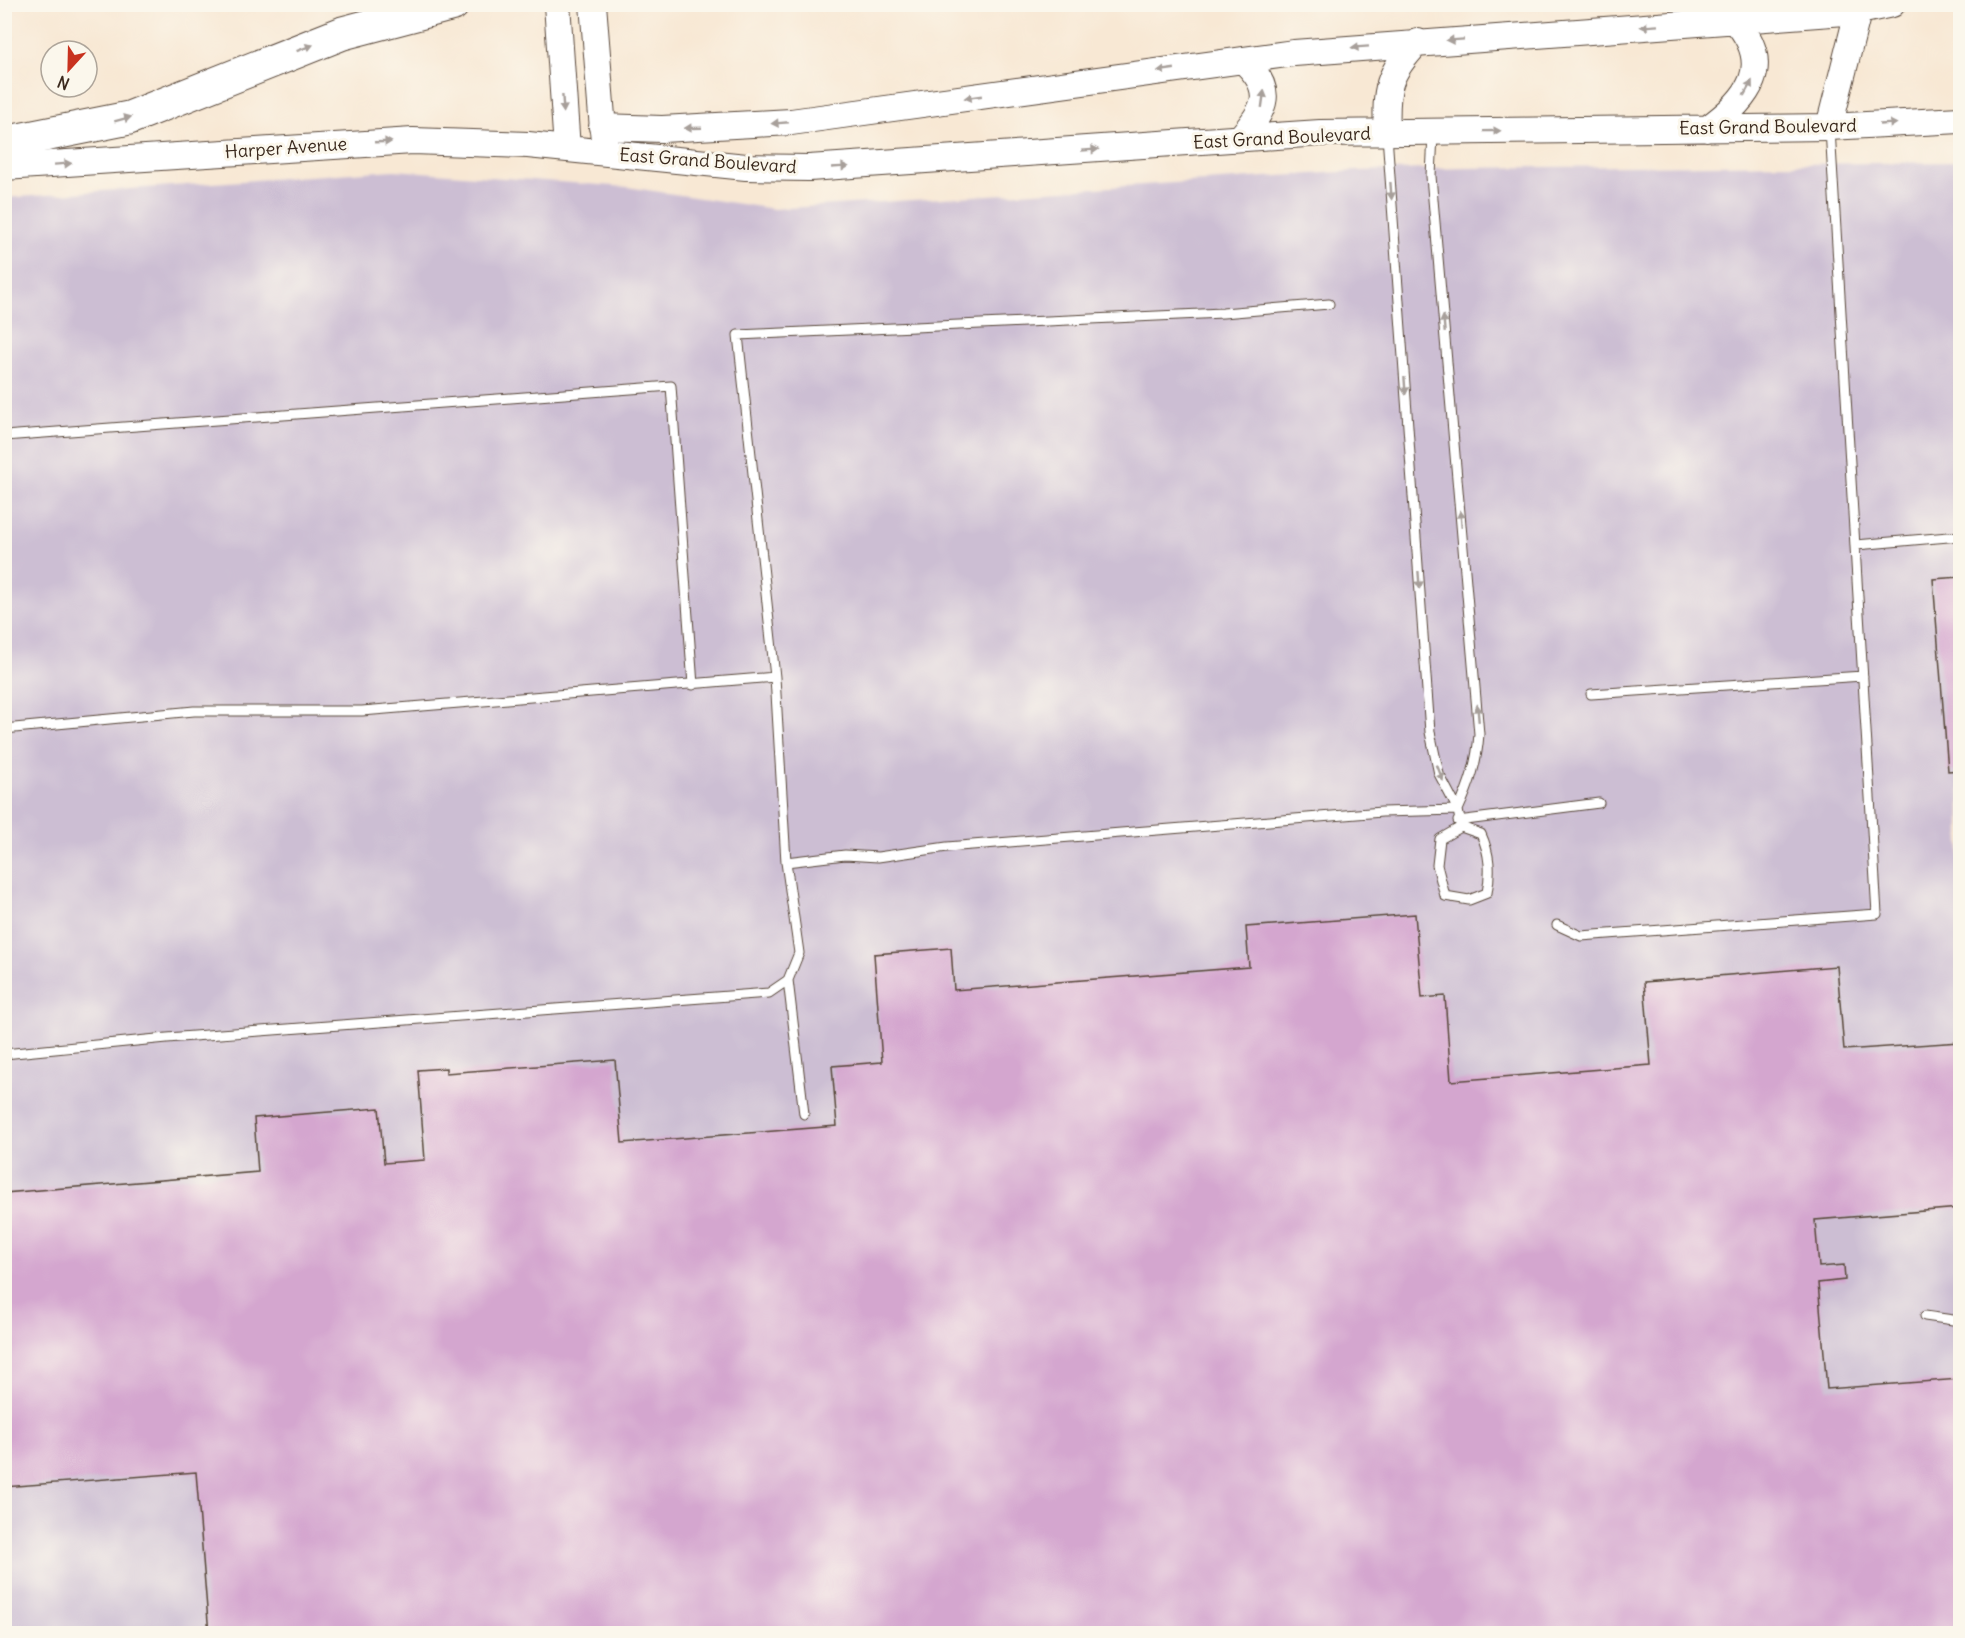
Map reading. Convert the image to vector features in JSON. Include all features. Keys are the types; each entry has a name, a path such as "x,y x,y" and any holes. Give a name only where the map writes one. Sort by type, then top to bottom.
{"highway":[{"path":"4,143 129,118 343,33 453,4"}],"main road":[{"path":"556,4 567,149"},
{"name":"East Grand Boulevard","path":"593,4 606,153"},
{"name":"East Grand Boulevard","path":"602,127 662,129 791,122 1243,60 1418,42 1735,20 1892,4"},
{"path":"1829,127 1859,8"},
{"path":"1707,129 1740,101 1753,78 1756,67 1752,45 1735,20"},
{"path":"1387,133 1387,87 1401,60 1418,42"},
{"path":"1240,138 1254,123 1264,100 1261,80 1243,60"},
{"name":"East Grand Boulevard","path":"567,149 746,167 809,168 1240,138 1434,132 1829,127 1960,120"},
{"name":"Harper Avenue","path":"4,167 403,141 462,141 567,149"}],"lane":[{"path":"1557,925 1581,936 1877,914 1829,127"},
{"path":"1434,132 1431,176 1479,734 1477,760 1471,782 1458,810"},
{"path":"1387,133 1430,732 1439,774 1458,810 1460,824"},
{"path":"804,1114 788,981 799,953 786,862 775,677 738,335 1222,313 1329,304"},
{"path":"4,436 671,386 693,685"},
{"path":"1856,545 1960,536"},
{"path":"1591,694 1863,676"},
{"path":"4,729 194,711 362,711 775,677"},
{"path":"1460,824 1481,834 1488,850 1491,873 1487,893 1469,900 1445,896 1437,865 1440,839 1460,824 1599,803"},
{"path":"786,862 845,855 878,857 947,847 1382,812 1458,810"},
{"path":"4,1054 167,1038 769,993 788,981"},
{"path":"1925,1316 1960,1321"}],"shaded area":[{"path":"1960,162 1960,1633 5,1634 5,198 394,170 627,187 774,209 1357,171"}],"building":[{"path":"1960,577 1960,770 1948,771 1933,579"},
{"path":"1415,914 1422,998 1445,996 1451,1081 1651,1065 1644,982 1837,966 1844,1050 1960,1042 1960,1208 1815,1220 1819,1267 1844,1265 1845,1280 1818,1283 1827,1389 1960,1379 1960,1634 209,1634 196,1472 4,1487 4,1193 258,1172 254,1118 379,1108 384,1163 425,1160 418,1070 446,1068 446,1073 615,1060 622,1143 837,1126 832,1066 882,1062 874,954 951,948 954,990 1249,967 1246,927"}]}
